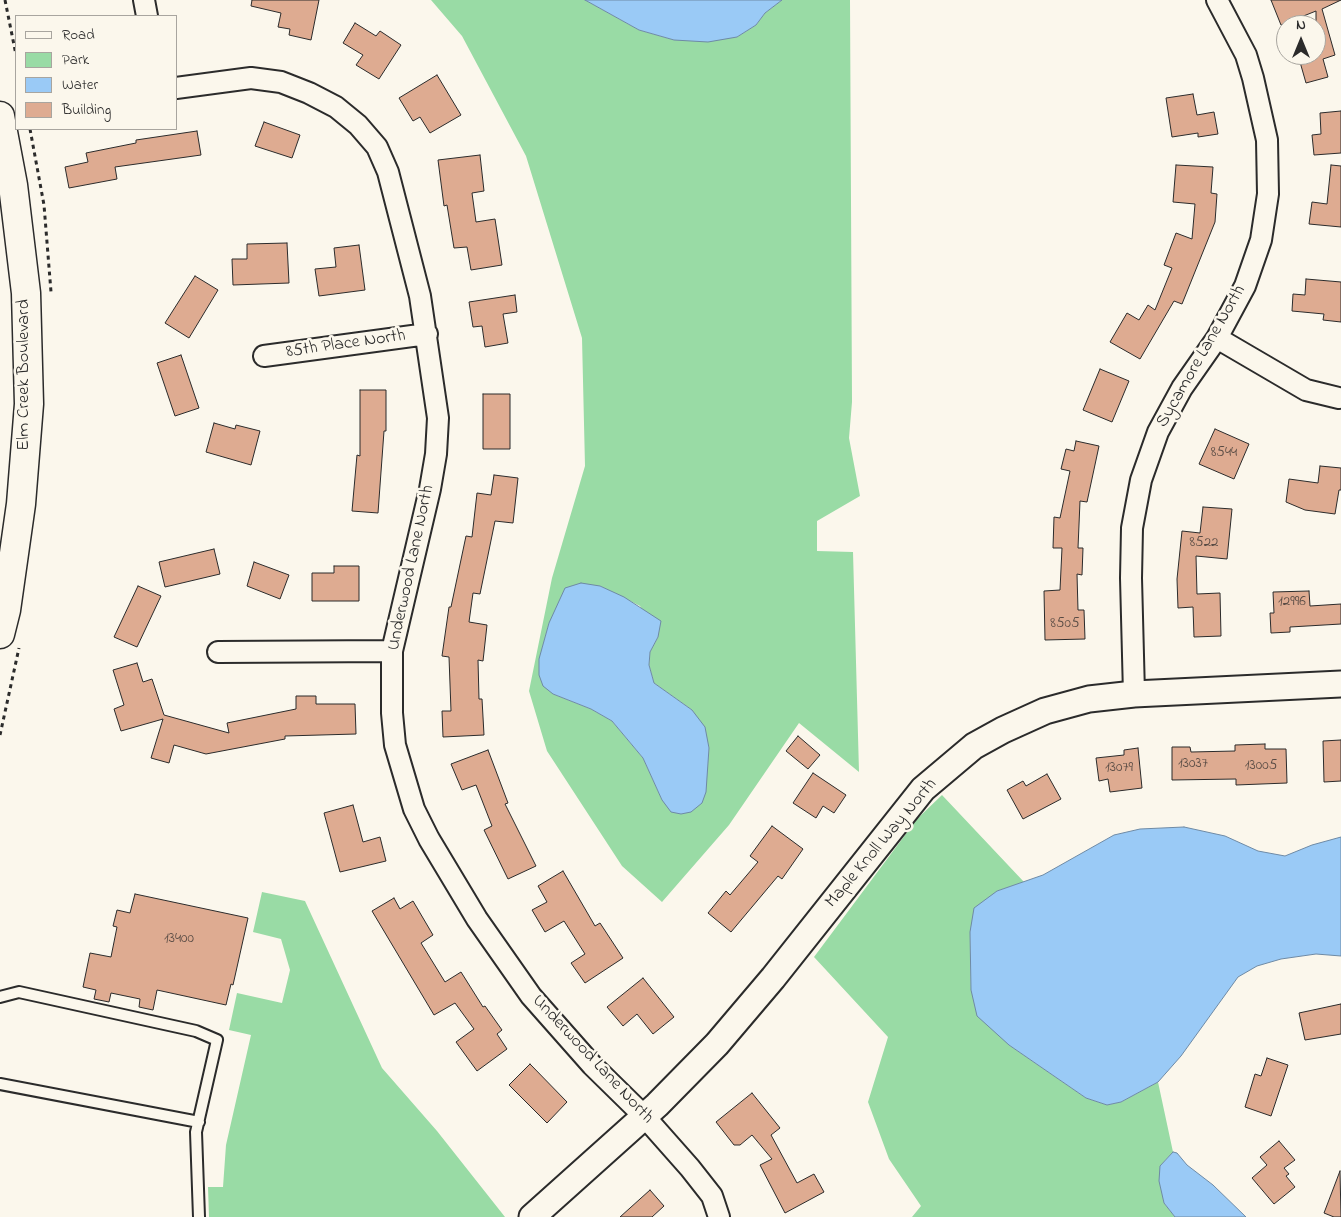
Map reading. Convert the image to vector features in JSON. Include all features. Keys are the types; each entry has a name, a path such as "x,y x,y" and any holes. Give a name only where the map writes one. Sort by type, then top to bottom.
{"main road":[{"name":"Elm Creek Boulevard","path":"0,634 6,610 21,504 29,404 26,293 4,118"}],"street":[{"path":"144,0 147,15"},
{"name":"Sycamore Lane North","path":"1134,694 1131,578 1132,528 1141,480 1158,432 1182,388 1217,338 1244,286 1261,240 1268,194 1267,140 1253,78 1246,55 1217,0"},
{"name":"Underwood Lane North","path":"178,88 251,78 281,82 310,93 344,113 358,125 377,147 388,172 396,200 427,334 438,418 436,454 392,651 392,713 396,745 414,809 429,839 478,919 531,996 592,1065 644,1116 690,1168 712,1196 719,1217"},
{"name":"85th Place North","path":"264,356 427,334"},
{"path":"1217,338 1306,390 1339,398"},
{"path":"218,652 392,651"},
{"name":"Maple Knoll Way North","path":"532,1217 644,1116 718,1044 773,978 923,789 974,746 1002,730 1044,711 1088,698 1341,684"}],"lane":[{"path":"0,997 19,992 196,1031 217,1040 196,1132 199,1217"},
{"path":"0,1084 198,1122"}],"path":[{"path":"5,0 15,50"}],"green space":[{"path":"431,0 585,0 639,30 674,40 737,37 756,25 765,13 782,0 850,0 852,402 849,438 860,496 817,521 817,551 853,552 859,772 799,723 729,825 662,902 622,866 547,751 529,691 552,578 585,466 582,338 526,156 462,36","holes":["600,586 640,606 658,637 650,652 649,665 654,683 692,710 709,747 707,769 662,800 643,758 612,721 591,709 553,694 542,649 549,623"]},
{"path":"942,795 1024,882 997,891 970,932 971,990 1009,1045 1086,1098 1107,1105 1121,1102 1158,1082 1173,1152 1160,1166 1164,1203 1175,1217 912,1217 921,1206 889,1159 868,1102 888,1037 814,957 917,819"},
{"path":"262,892 305,901 382,1068 437,1131 505,1217 209,1217 208,1187 223,1187 226,1145 251,1035 229,1030 237,993 282,1003 290,970 281,939 253,932"}],"water":[{"path":"585,0 782,0 765,13 756,25 737,37 708,42 674,40 639,30"},
{"path":"581,583 600,586 624,597 661,621 658,637 650,652 649,665 654,683 692,710 705,727 709,748 706,792 702,803 691,812 681,814 671,812 662,800 643,758 612,721 591,709 553,694 543,686 539,675 539,659 549,623 565,588"},
{"path":"1184,827 1225,836 1258,851 1285,856 1312,845 1341,837 1341,956 1316,954 1281,959 1257,966 1238,977 1181,1056 1158,1082 1121,1102 1107,1105 1086,1098 1009,1045 977,1016 971,990 970,932 974,908 997,891 1043,875 1114,835 1140,829"},
{"path":"1173,1152 1177,1153 1187,1165 1213,1185 1246,1217 1175,1217 1164,1203 1159,1181 1160,1166"}],"building":[{"path":"252,0 319,0 311,40 289,35 290,29 278,27 281,13 251,6"},
{"path":"1271,0 1341,0 1322,9 1324,15 1316,15 1316,11 1306,15 1277,15"},
{"path":"355,23 376,36 380,31 401,45 379,79 356,65 363,55 343,43"},
{"path":"1326,23 1335,55 1326,58"},
{"path":"1301,65 1325,65 1328,77 1306,83"},
{"path":"437,75 461,115 430,133 420,117 413,121 399,98"},
{"path":"1193,94 1197,115 1214,112 1218,134 1198,137 1198,133 1172,137 1166,98"},
{"path":"1341,111 1341,153 1314,155 1312,135 1321,134 1320,113"},
{"path":"264,122 300,135 292,158 255,146"},
{"path":"197,131 201,155 115,167 117,179 69,188 65,167 88,162 86,153 136,143 136,140"},
{"path":"480,155 484,191 472,193 476,222 495,219 502,265 471,270 467,247 454,248 447,205 444,206 438,160"},
{"path":"1176,165 1213,167 1211,193 1217,194 1215,222 1182,304 1174,301 1140,359 1110,342 1127,313 1139,320 1148,305 1155,310 1172,268 1164,265 1176,233 1192,239 1195,204 1173,202"},
{"path":"1331,165 1341,166 1341,227 1309,224 1312,202 1327,204"},
{"path":"287,243 289,283 233,285 232,259 247,259 247,244"},
{"path":"359,245 365,290 319,296 315,269 336,267 334,248"},
{"path":"195,276 218,290 189,338 165,323"},
{"path":"1306,279 1341,282 1341,322 1323,320 1324,314 1292,311 1293,294 1305,295"},
{"path":"515,295 517,312 503,314 508,343 485,347 482,326 473,327 469,302"},
{"path":"181,355 199,408 175,416 157,363"},
{"path":"1100,369 1129,381 1112,422 1083,410"},
{"path":"360,390 386,390 386,431 384,431 378,513 352,511 357,455 360,456"},
{"path":"483,394 510,394 510,449 483,449"},
{"path":"214,423 235,429 236,425 260,431 251,465 206,452"},
{"path":"1215,429 1249,444 1234,479 1199,464"},
{"path":"1076,441 1099,446 1087,502 1080,501 1078,548 1083,548 1082,575 1077,574 1078,610 1084,610 1085,639 1045,640 1044,591 1060,590 1062,548 1053,548 1054,517 1060,518 1070,471 1061,469 1066,449 1074,451"},
{"path":"1320,466 1341,468 1341,490 1339,490 1335,514 1305,510 1286,502 1289,479 1318,483"},
{"path":"494,475 518,478 513,523 495,521 480,594 473,593 469,622 487,625 483,661 478,660 479,699 482,699 484,735 443,737 442,711 451,711 449,657 442,656 449,607 451,607 466,536 472,537 477,493 491,495"},
{"path":"1203,507 1232,509 1227,559 1196,556 1197,594 1220,593 1221,636 1194,637 1193,607 1178,608 1177,579 1182,531 1200,533"},
{"path":"214,549 220,574 165,587 159,562"},
{"path":"254,562 289,575 280,599 247,586"},
{"path":"334,566 359,566 359,601 312,601 312,573 334,573"},
{"path":"138,586 161,596 137,647 114,637"},
{"path":"1309,591 1310,606 1341,604 1341,624 1290,627 1290,632 1271,633 1270,613 1274,613 1273,592"},
{"path":"137,663 143,682 152,679 164,715 229,733 227,723 296,709 296,696 316,696 316,704 355,704 356,734 285,736 285,739 206,754 174,745 169,763 151,758 163,719 121,731 114,709 124,705 113,670"},
{"path":"798,736 820,755 808,769 786,751"},
{"path":"1341,740 1341,781 1324,782 1323,741"},
{"path":"1265,744 1265,749 1286,749 1287,783 1236,785 1236,779 1172,780 1172,747 1190,747 1191,752 1235,751 1235,745"},
{"path":"1138,748 1142,788 1110,792 1108,779 1099,781 1096,758 1124,755 1124,750"},
{"path":"488,750 508,803 505,804 536,866 508,879 484,830 492,826 476,785 462,790 451,764"},
{"path":"813,773 846,795 834,813 823,806 816,818 793,803"},
{"path":"1047,774 1061,799 1023,819 1007,790 1023,781 1026,786"},
{"path":"353,805 363,842 380,837 386,861 340,872 324,813"},
{"path":"772,826 803,849 782,879 778,876 731,932 708,913 726,891 730,895 758,862 750,856"},
{"path":"563,871 595,926 600,923 623,958 585,983 571,963 585,954 564,921 545,932 532,910 547,902 538,886"},
{"path":"135,894 248,918 233,985 231,984 226,1005 157,990 153,1010 139,1007 140,999 111,993 109,1002 94,999 96,990 83,987 90,953 111,957 117,927 113,926 117,910 130,913"},
{"path":"394,898 400,909 413,901 433,935 421,943 445,982 461,972 483,1007 485,1006 502,1030 497,1034 507,1049 477,1071 456,1042 474,1029 455,1003 434,1015 372,911"},
{"path":"643,978 674,1017 653,1034 637,1014 623,1026 607,1007"},
{"path":"1341,1004 1341,1034 1305,1040 1299,1013"},
{"path":"1267,1058 1288,1065 1271,1116 1245,1107 1255,1074 1261,1076"},
{"path":"530,1064 567,1102 547,1123 509,1085"},
{"path":"752,1093 780,1128 771,1135 797,1183 814,1174 824,1192 785,1213 760,1165 772,1159 752,1135 740,1145 734,1145 716,1122"},
{"path":"1279,1141 1295,1160 1284,1168 1289,1174 1286,1176 1295,1187 1274,1204 1252,1178 1267,1165 1260,1157"},
{"path":"1340,1171 1341,1217 1334,1217 1324,1213"},
{"path":"650,1190 664,1206 652,1217 620,1217"}]}
